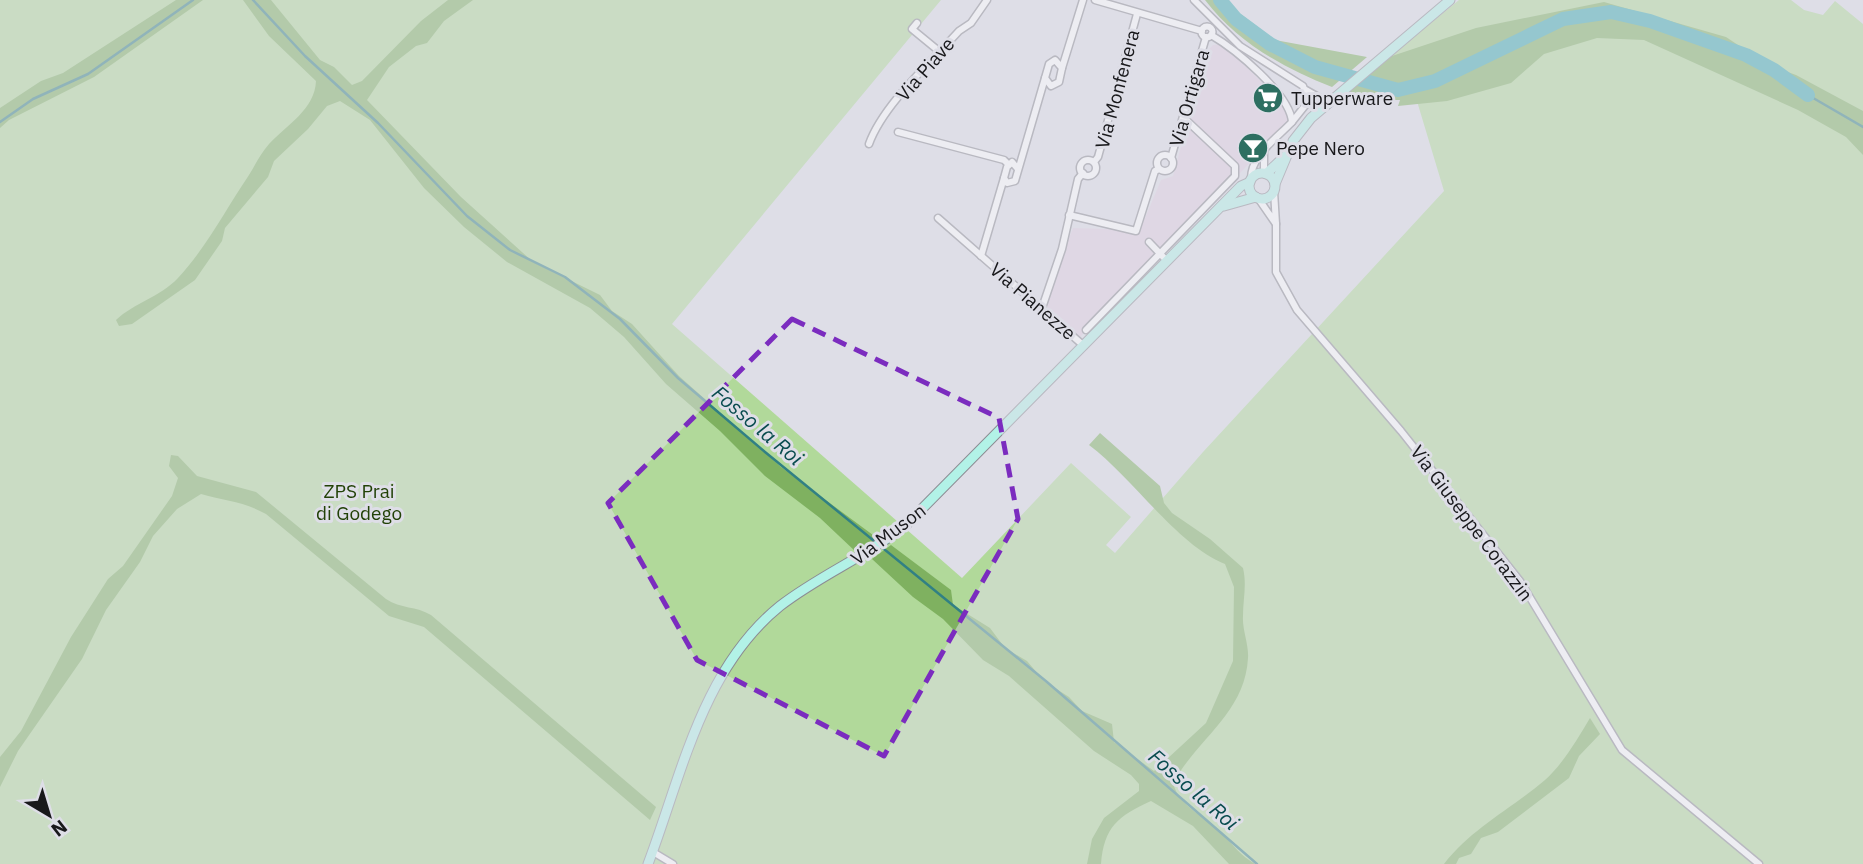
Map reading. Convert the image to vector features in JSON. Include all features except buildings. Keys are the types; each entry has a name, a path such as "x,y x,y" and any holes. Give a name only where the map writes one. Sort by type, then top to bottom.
{"main road":[{"name":"Via Muson","path":"1220,208 1257,198 1268,198 1284,156 1299,131 1450,0"},
{"name":"Via Muson","path":"648,864 704,710 730,660 755,628 783,604 883,543 925,508 1084,346 1108,315 1167,261 1241,186 1265,173 1284,156"},
{"path":"1265,173 1274,188"},
{"path":"1250,181 1250,191 1257,198"}],"street":[{"name":"Via Piave","path":"869,144 875,129 940,52 971,23 987,0"},
{"path":"1042,90 1059,82 1083,0"},
{"name":"Via Ortigara","path":"1095,0 1206,34 1171,158"},
{"path":"1194,0 1240,46 1329,103"},
{"name":"Via Monfenera","path":"1094,163 1088,160 1083,162 1080,168 1087,176 1094,172 1094,163 1098,157 1137,14"},
{"path":"917,23 912,29 940,52"},
{"path":"1206,34 1233,49 1279,95 1289,108 1292,122"},
{"path":"1051,86 1045,78 1049,64 1066,55"},
{"path":"1058,60 1062,68"},
{"name":"Via Pianezze","path":"981,256 999,192 1016,164 1045,78"},
{"path":"1250,181 1250,170 1257,157 1307,106 1306,90"},
{"path":"1086,330 1108,315 1160,254 1235,176 1236,170 1184,118"},
{"path":"898,132 1016,164 1015,181 1006,181"},
{"path":"1265,150 1262,160 1265,173"},
{"path":"1159,158 1171,158 1172,166 1169,170 1159,169 1159,158"},
{"name":"Via Ortigara","path":"1138,230 1155,171 1159,169"},
{"name":"Via Monfenera","path":"1042,309 1083,173"},
{"name":"Via Giuseppe Corazzin","path":"1274,188 1276,272 1297,310 1401,431 1520,581 1622,750 1759,864"},
{"path":"1257,198 1276,224"},
{"path":"1069,215 1138,230 1167,261"},
{"name":"Via Pianezze","path":"939,218 1084,346"},
{"path":"653,852 673,864"}],"highlighted area":[{"path":"792,319 999,418 1018,519 884,756 697,660 608,503"}],"shaded area":[{"path":"1223,44 1280,100 1289,113 1287,125 1080,337 1041,309 1073,228 1140,230 1161,180 1173,176 1207,51 1213,45"}],"green space":[{"name":"ZPS Prai di Godego","path":"0,0 941,0 672,324 962,578 1071,463 1131,517 1106,545 1115,553 1203,452 1444,191 1407,68 1389,57 1459,0 1791,0 1804,10 1823,15 1835,1 1863,24 1863,864 0,864"},
{"path":"176,0 203,0 94,77 9,120 0,128 0,108 41,81 63,73"},
{"path":"243,0 271,0 320,60 334,67 352,85 362,81 421,21 448,0 473,0 444,21 427,43 416,46 389,67 367,100 461,197 533,262 600,295 612,311 632,324 679,376 781,467 877,538 856,552 820,518 765,476 720,431 666,384 624,337 590,308 507,262 464,227 424,188 370,120 340,101 327,106 308,129 274,161 268,177 225,228 222,241 195,280 132,324 119,326 116,320 178,278 198,254 263,151 311,100 316,81 269,36"},
{"path":"1205,0 1222,0 1275,40 1367,57 1332,87 1262,52 1231,29"},
{"path":"1604,2 1726,37 1768,65 1796,75 1863,111 1863,155 1846,137 1798,110 1644,40 1597,38 1544,54 1511,83 1447,101 1398,106 1400,100 1375,100 1347,93 1389,57 1476,28"},
{"path":"1100,433 1160,486 1164,503 1172,513 1210,539 1243,568 1243,621 1248,653 1245,677 1230,710 1173,783 1187,805 1217,828 1241,854 1255,864 1229,864 1193,826 1151,801 1115,824 1105,841 1101,864 1087,864 1092,839 1104,818 1139,791 1139,784 1131,775 1094,751 1009,676 983,660 943,619 913,597 872,559 891,545 951,590 953,605 990,628 1005,648 1027,661 1044,681 1069,697 1082,711 1112,724 1114,742 1154,771 1206,723 1233,661 1234,587 1225,564 1207,555 1172,527 1089,445"},
{"path":"171,455 178,456 197,476 256,492 386,599 431,615 656,807 650,820 424,627 389,616 266,514 242,504 201,494 177,509 153,536 140,562 106,610 82,659 18,751 0,787 0,757 21,731 71,637 108,579 123,566 172,496 178,478 169,466"},
{"path":"1590,718 1600,734 1579,756 1569,778 1498,832 1481,838 1471,854 1459,858 1456,864 1444,864 1479,829 1552,774"}],"waterway":[{"name":"Fosso la Roi","path":"0,122 33,99 88,74 193,0"},
{"name":"Fosso la Roi","path":"253,0 305,56 378,123 467,216 510,250 565,277 620,319 678,378 1047,682 1257,864"},
{"path":"1220,0 1236,19 1270,44 1315,67 1398,90 1435,81 1563,19 1611,12 1650,21 1746,55 1774,70 1808,95"},
{"path":"1808,95 1863,127"}],"place":[{"name":"Tupperware","path":"1268,98"},
{"name":"Pepe Nero","path":"1253,148"}]}
